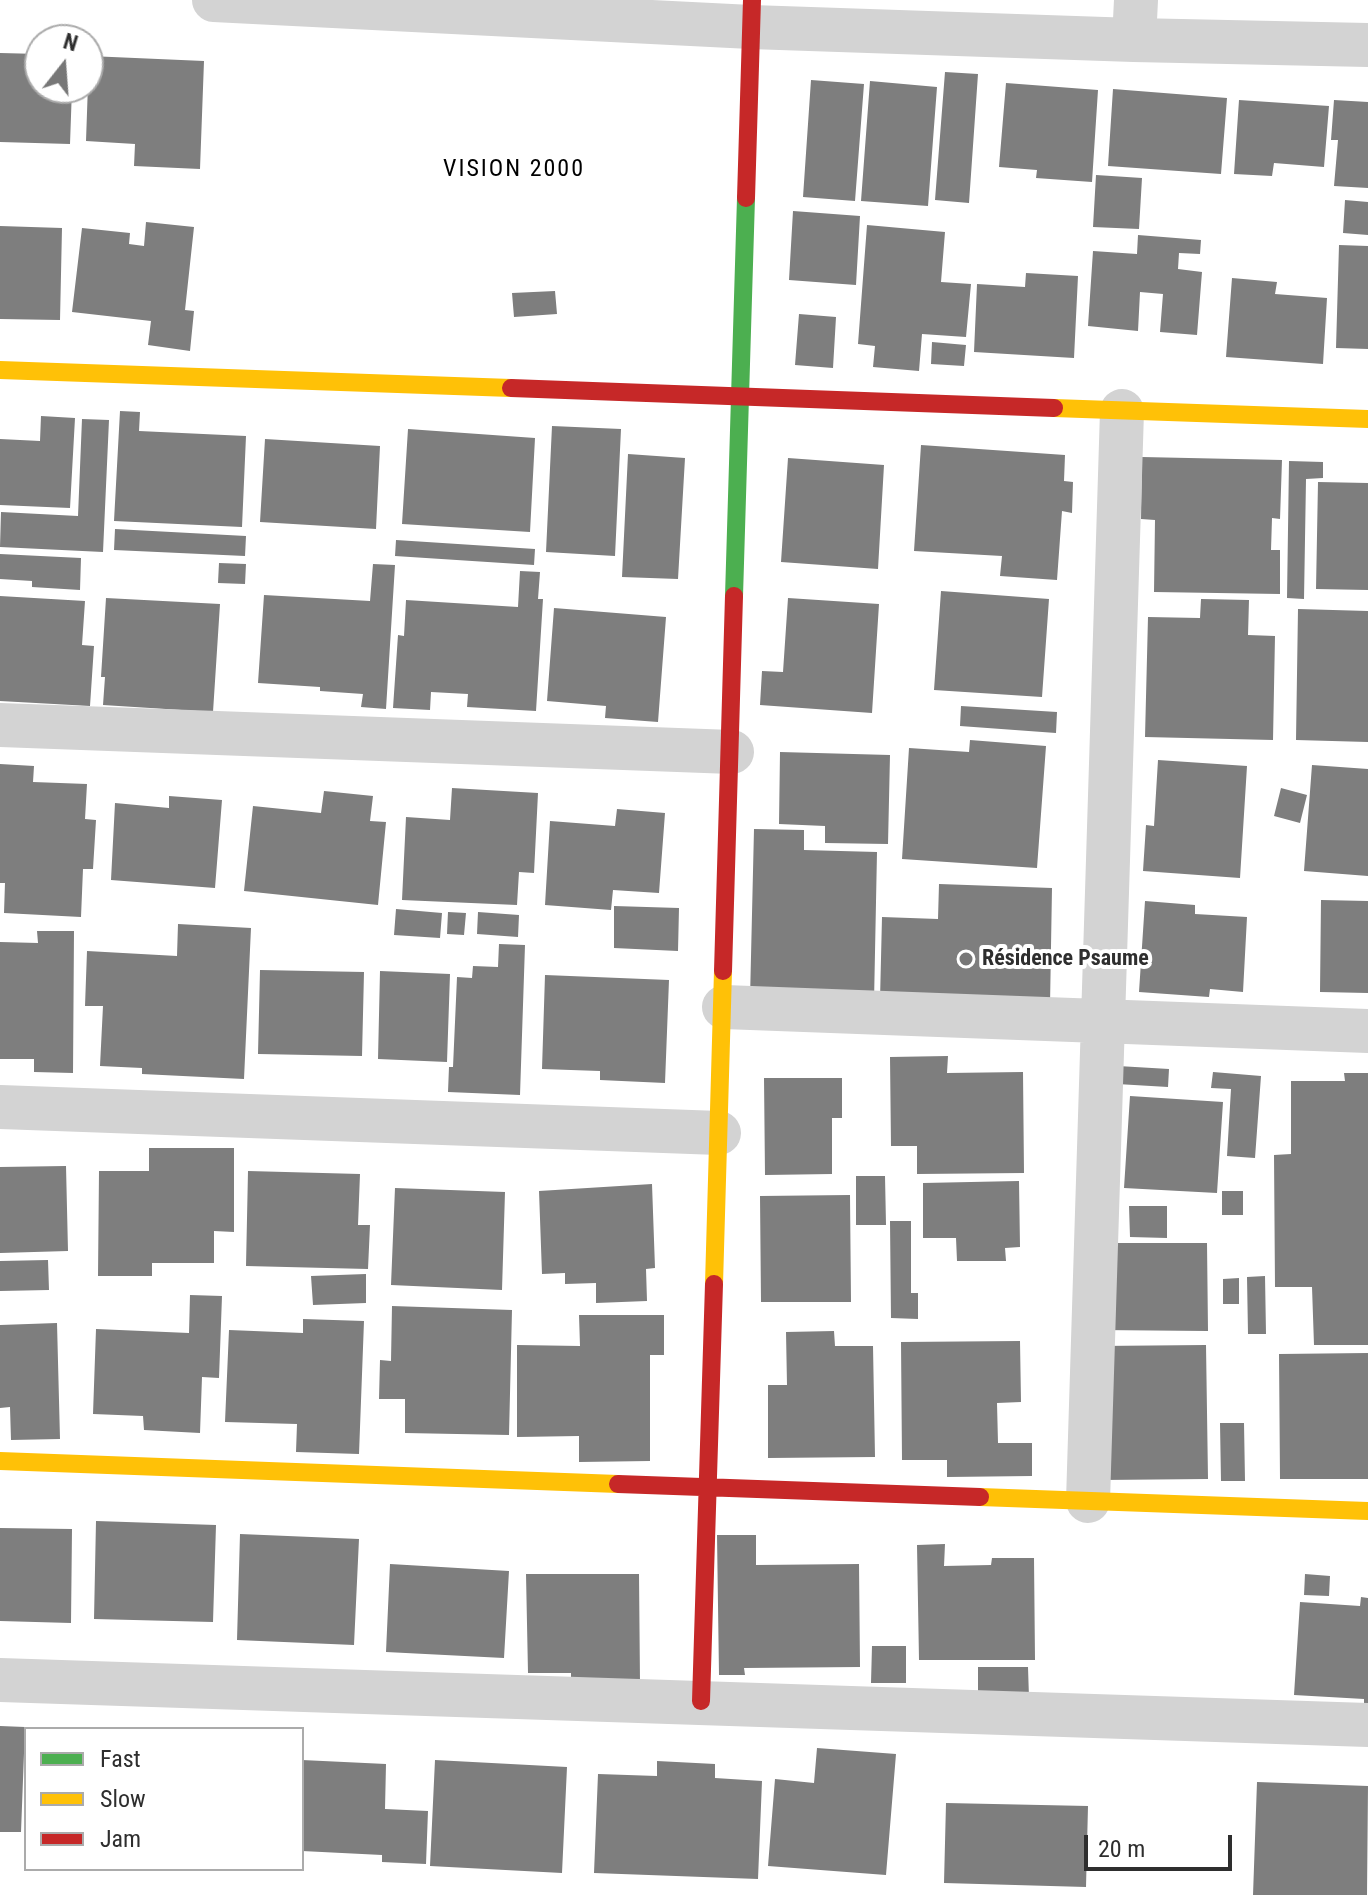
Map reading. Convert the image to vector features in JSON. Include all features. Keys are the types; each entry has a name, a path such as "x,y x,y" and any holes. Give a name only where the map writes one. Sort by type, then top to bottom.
{"street":[{"path":"214,0 1135,20 1368,45"},
{"path":"701,1701 752,14"},
{"path":"0,370 1368,419"},
{"path":"1088,1501 1122,411"},
{"path":"0,725 732,752"},
{"path":"724,1007 1368,1031"},
{"path":"0,1107 719,1133"},
{"path":"0,1461 1368,1511"},
{"path":"0,1680 1368,1725"}],"building":[{"path":"0,53 24,54 24,104 71,104 70,144 0,142"},
{"path":"104,57 204,61 200,169 134,166 135,144 86,141 87,104 104,104"},
{"path":"945,72 978,74 969,203 935,200"},
{"path":"811,80 864,84 855,201 803,197"},
{"path":"870,81 937,87 928,206 861,201"},
{"path":"1006,83 1098,90 1092,182 1036,178 1037,170 999,167"},
{"path":"1113,89 1227,98 1221,174 1108,166"},
{"path":"1239,100 1329,106 1324,167 1274,163 1272,176 1234,174"},
{"path":"1334,100 1368,102 1368,188 1334,186 1338,140 1331,140"},
{"path":"1096,175 1142,178 1139,229 1093,227"},
{"path":"1345,200 1368,202 1368,235 1343,233"},
{"path":"793,211 860,216 856,285 789,280"},
{"path":"146,222 194,227 185,310 194,311 190,351 148,345 151,321 72,312 82,228 130,233 129,244 144,246"},
{"path":"867,225 945,232 941,282 971,284 966,337 922,334 919,371 873,367 875,346 858,344"},
{"path":"0,226 62,228 60,320 0,319"},
{"path":"1138,235 1201,240 1200,254 1179,253 1178,269 1202,272 1197,335 1160,332 1163,294 1140,292 1138,331 1088,326 1093,251 1137,254"},
{"path":"1339,245 1368,246 1368,349 1336,348"},
{"path":"1026,273 1078,276 1074,358 974,352 977,284 1025,287"},
{"path":"1232,278 1277,282 1275,294 1327,298 1323,364 1226,357"},
{"path":"555,291 557,314 514,317 512,293"},
{"path":"799,314 836,317 833,368 795,365"},
{"path":"932,342 966,345 964,366 931,364"},
{"path":"120,411 140,412 139,431 246,436 242,527 114,521"},
{"path":"41,416 75,418 70,508 0,505 0,439 40,441"},
{"path":"82,419 109,420 103,552 0,547 1,512 78,516"},
{"path":"552,426 621,429 615,556 546,552"},
{"path":"408,429 535,438 530,532 402,524"},
{"path":"265,439 380,446 376,529 260,522"},
{"path":"921,445 1065,455 1064,481 1073,482 1072,513 1062,511 1057,580 1000,576 1002,556 914,551"},
{"path":"628,454 685,458 678,579 622,577"},
{"path":"1142,457 1282,460 1280,519 1272,518 1271,550 1280,550 1280,594 1154,592 1155,520 1141,519"},
{"path":"788,458 884,465 878,569 781,562"},
{"path":"1289,461 1323,462 1323,478 1306,479 1304,599 1287,598"},
{"path":"1318,482 1368,483 1368,590 1316,589"},
{"path":"115,529 246,536 245,556 114,550"},
{"path":"396,540 535,549 534,565 395,556"},
{"path":"0,554 81,558 80,590 32,587 32,581 0,579"},
{"path":"219,563 246,564 245,584 218,583"},
{"path":"373,564 395,565 386,709 361,707 363,694 320,691 320,687 258,683 264,595 370,601"},
{"path":"520,571 540,572 538,599 543,599 536,711 467,707 468,694 431,692 430,710 393,708 398,635 404,636 406,600 518,607"},
{"path":"941,591 1049,599 1042,697 934,690"},
{"path":"0,596 85,601 82,645 94,646 90,706 0,701"},
{"path":"106,598 220,604 213,712 103,705 105,677 101,677"},
{"path":"788,598 879,604 872,713 760,705 762,671 783,672"},
{"path":"1201,599 1249,600 1248,635 1275,636 1273,740 1145,737 1148,617 1200,618"},
{"path":"554,608 666,617 658,722 605,718 606,706 547,701"},
{"path":"1298,609 1368,611 1368,742 1296,740"},
{"path":"961,706 1057,712 1056,733 960,726"},
{"path":"970,740 1046,746 1037,868 902,859 909,748 969,752"},
{"path":"780,752 890,755 888,844 825,843 825,826 779,824"},
{"path":"1158,760 1247,766 1240,878 1143,871 1146,825 1154,826"},
{"path":"0,764 34,766 33,782 87,784 85,819 96,820 93,869 83,869 81,917 4,913 5,883 0,883"},
{"path":"1312,765 1368,769 1368,876 1304,871"},
{"path":"452,788 538,793 534,873 519,872 517,905 402,900 406,817 450,820"},
{"path":"1281,788 1307,795 1300,823 1274,816"},
{"path":"324,791 373,796 370,821 386,822 378,905 244,891 253,806 321,813"},
{"path":"169,796 222,800 215,888 111,880 115,803 169,808"},
{"path":"617,809 665,813 659,893 613,890 611,910 545,905 550,821 615,826"},
{"path":"754,829 804,830 804,850 877,852 874,1002 750,999"},
{"name":"Résidence Psaume","path":"939,884 1052,888 1050,1005 880,1000 882,917 938,919"},
{"path":"1321,900 1368,901 1368,993 1320,992"},
{"path":"1145,901 1195,905 1195,914 1247,917 1243,992 1210,989 1209,997 1139,992"},
{"path":"614,906 679,908 678,951 614,948"},
{"path":"396,909 442,913 440,938 394,935"},
{"path":"448,912 466,913 464,935 447,934"},
{"path":"478,912 519,915 518,937 477,934"},
{"path":"178,924 251,928 244,1079 142,1074 142,1068 100,1066 103,1006 85,1006 87,951 177,956"},
{"path":"37,931 74,931 73,1073 34,1072 34,1059 0,1059 0,942 38,943"},
{"path":"499,944 525,945 520,1095 448,1092 449,1067 453,1067 457,977 472,978 473,966 498,967"},
{"path":"260,970 364,972 362,1056 258,1054"},
{"path":"380,971 450,974 447,1062 378,1059"},
{"path":"545,975 669,980 665,1083 600,1080 600,1071 542,1069"},
{"path":"948,1056 947,1073 1023,1072 1024,1173 917,1174 917,1146 891,1146 890,1057"},
{"path":"1118,1066 1169,1069 1168,1087 1117,1084"},
{"path":"1213,1072 1261,1076 1255,1158 1227,1156 1231,1089 1211,1088"},
{"path":"1344,1073 1368,1073 1368,1345 1314,1345 1312,1287 1275,1287 1274,1155 1291,1154 1291,1081 1345,1081"},
{"path":"764,1078 842,1078 842,1118 832,1118 832,1174 765,1175"},
{"path":"1130,1096 1223,1102 1217,1193 1124,1188"},
{"path":"149,1148 234,1148 234,1232 214,1231 214,1263 152,1263 152,1276 98,1276 99,1171 149,1171"},
{"path":"66,1166 68,1251 0,1253 0,1167"},
{"path":"248,1171 360,1174 358,1225 370,1225 368,1269 246,1266"},
{"path":"856,1176 885,1176 886,1225 856,1225"},
{"path":"1019,1181 1020,1247 1005,1248 1006,1261 957,1261 956,1238 923,1238 923,1183"},
{"path":"652,1184 655,1268 646,1269 647,1301 596,1303 596,1283 565,1284 565,1273 542,1274 539,1191"},
{"path":"395,1188 505,1192 502,1290 391,1285"},
{"path":"1222,1191 1243,1191 1243,1215 1222,1215"},
{"path":"850,1195 851,1302 761,1302 760,1196"},
{"path":"1129,1206 1167,1206 1167,1238 1130,1237"},
{"path":"890,1221 911,1221 911,1293 918,1293 918,1319 891,1318"},
{"path":"1115,1243 1207,1243 1208,1331 1099,1330"},
{"path":"48,1260 49,1290 0,1291 0,1261"},
{"path":"366,1274 366,1303 313,1305 311,1276"},
{"path":"1265,1276 1266,1334 1248,1334 1247,1277"},
{"path":"1239,1278 1239,1304 1223,1304 1223,1279"},
{"path":"190,1295 222,1296 219,1378 202,1377 200,1433 144,1430 143,1416 93,1414 96,1329 189,1333"},
{"path":"392,1306 512,1310 509,1435 405,1433 405,1399 379,1399 380,1360 391,1361"},
{"path":"579,1315 664,1315 664,1355 650,1355 650,1461 579,1462 579,1436 517,1437 517,1345 580,1346"},
{"path":"303,1319 364,1321 359,1454 296,1452 297,1424 225,1422 229,1330 303,1333"},
{"path":"57,1323 60,1439 11,1440 10,1407 0,1408 0,1325"},
{"path":"834,1331 835,1346 873,1346 875,1457 768,1458 768,1385 787,1385 786,1332"},
{"path":"1020,1341 1021,1402 997,1403 998,1443 1032,1443 1032,1476 947,1477 947,1460 902,1460 901,1342"},
{"path":"1206,1345 1208,1479 1101,1480 1099,1346"},
{"path":"1368,1353 1368,1479 1280,1479 1279,1354"},
{"path":"1220,1423 1244,1423 1245,1481 1221,1481"},
{"path":"96,1521 216,1525 213,1622 94,1619"},
{"path":"0,1528 72,1529 71,1623 0,1621"},
{"path":"240,1534 359,1539 354,1645 237,1640"},
{"path":"717,1535 756,1535 756,1565 859,1564 860,1667 744,1668 745,1675 719,1675"},
{"path":"945,1544 944,1566 991,1565 992,1558 1034,1558 1035,1660 919,1660 917,1545"},
{"path":"390,1564 509,1571 504,1658 386,1652"},
{"path":"526,1574 639,1574 640,1683 571,1683 571,1673 528,1673"},
{"path":"1305,1574 1330,1576 1329,1596 1304,1595"},
{"path":"1361,1597 1368,1598 1368,1710 1364,1710 1364,1699 1294,1695 1300,1602 1360,1606"},
{"path":"872,1646 906,1646 906,1683 871,1683"},
{"path":"978,1667 1028,1667 1029,1698 978,1698"},
{"path":"0,1726 25,1727 21,1832 0,1832"},
{"path":"817,1748 896,1754 886,1875 768,1866 775,1779 814,1783"},
{"path":"304,1760 386,1764 385,1809 428,1811 426,1864 382,1862 382,1855 304,1851"},
{"path":"435,1760 567,1767 562,1873 430,1866"},
{"path":"657,1761 715,1764 715,1778 762,1781 758,1879 594,1873 598,1774 657,1776"},
{"path":"1257,1782 1368,1786 1367,1895 1253,1895"},
{"path":"946,1803 1088,1806 1086,1887 944,1883"}],"traffic: fast":[{"path":"734,596 746,198"}],"traffic: slow":[{"path":"0,370 511,388"},
{"path":"1054,408 1368,419"},
{"path":"714,1284 723,971"},
{"path":"0,1461 618,1484"},
{"path":"980,1497 1368,1511"}],"traffic: jam":[{"path":"746,198 752,0"},
{"path":"511,388 1054,408"},
{"path":"723,971 734,596"},
{"path":"701,1701 714,1284"},
{"path":"618,1484 980,1497"}],"place":[{"name":"Résidence Psaume","path":"966,959"}],"district":[{"name":"VISION 2000","path":"514,170"}]}
